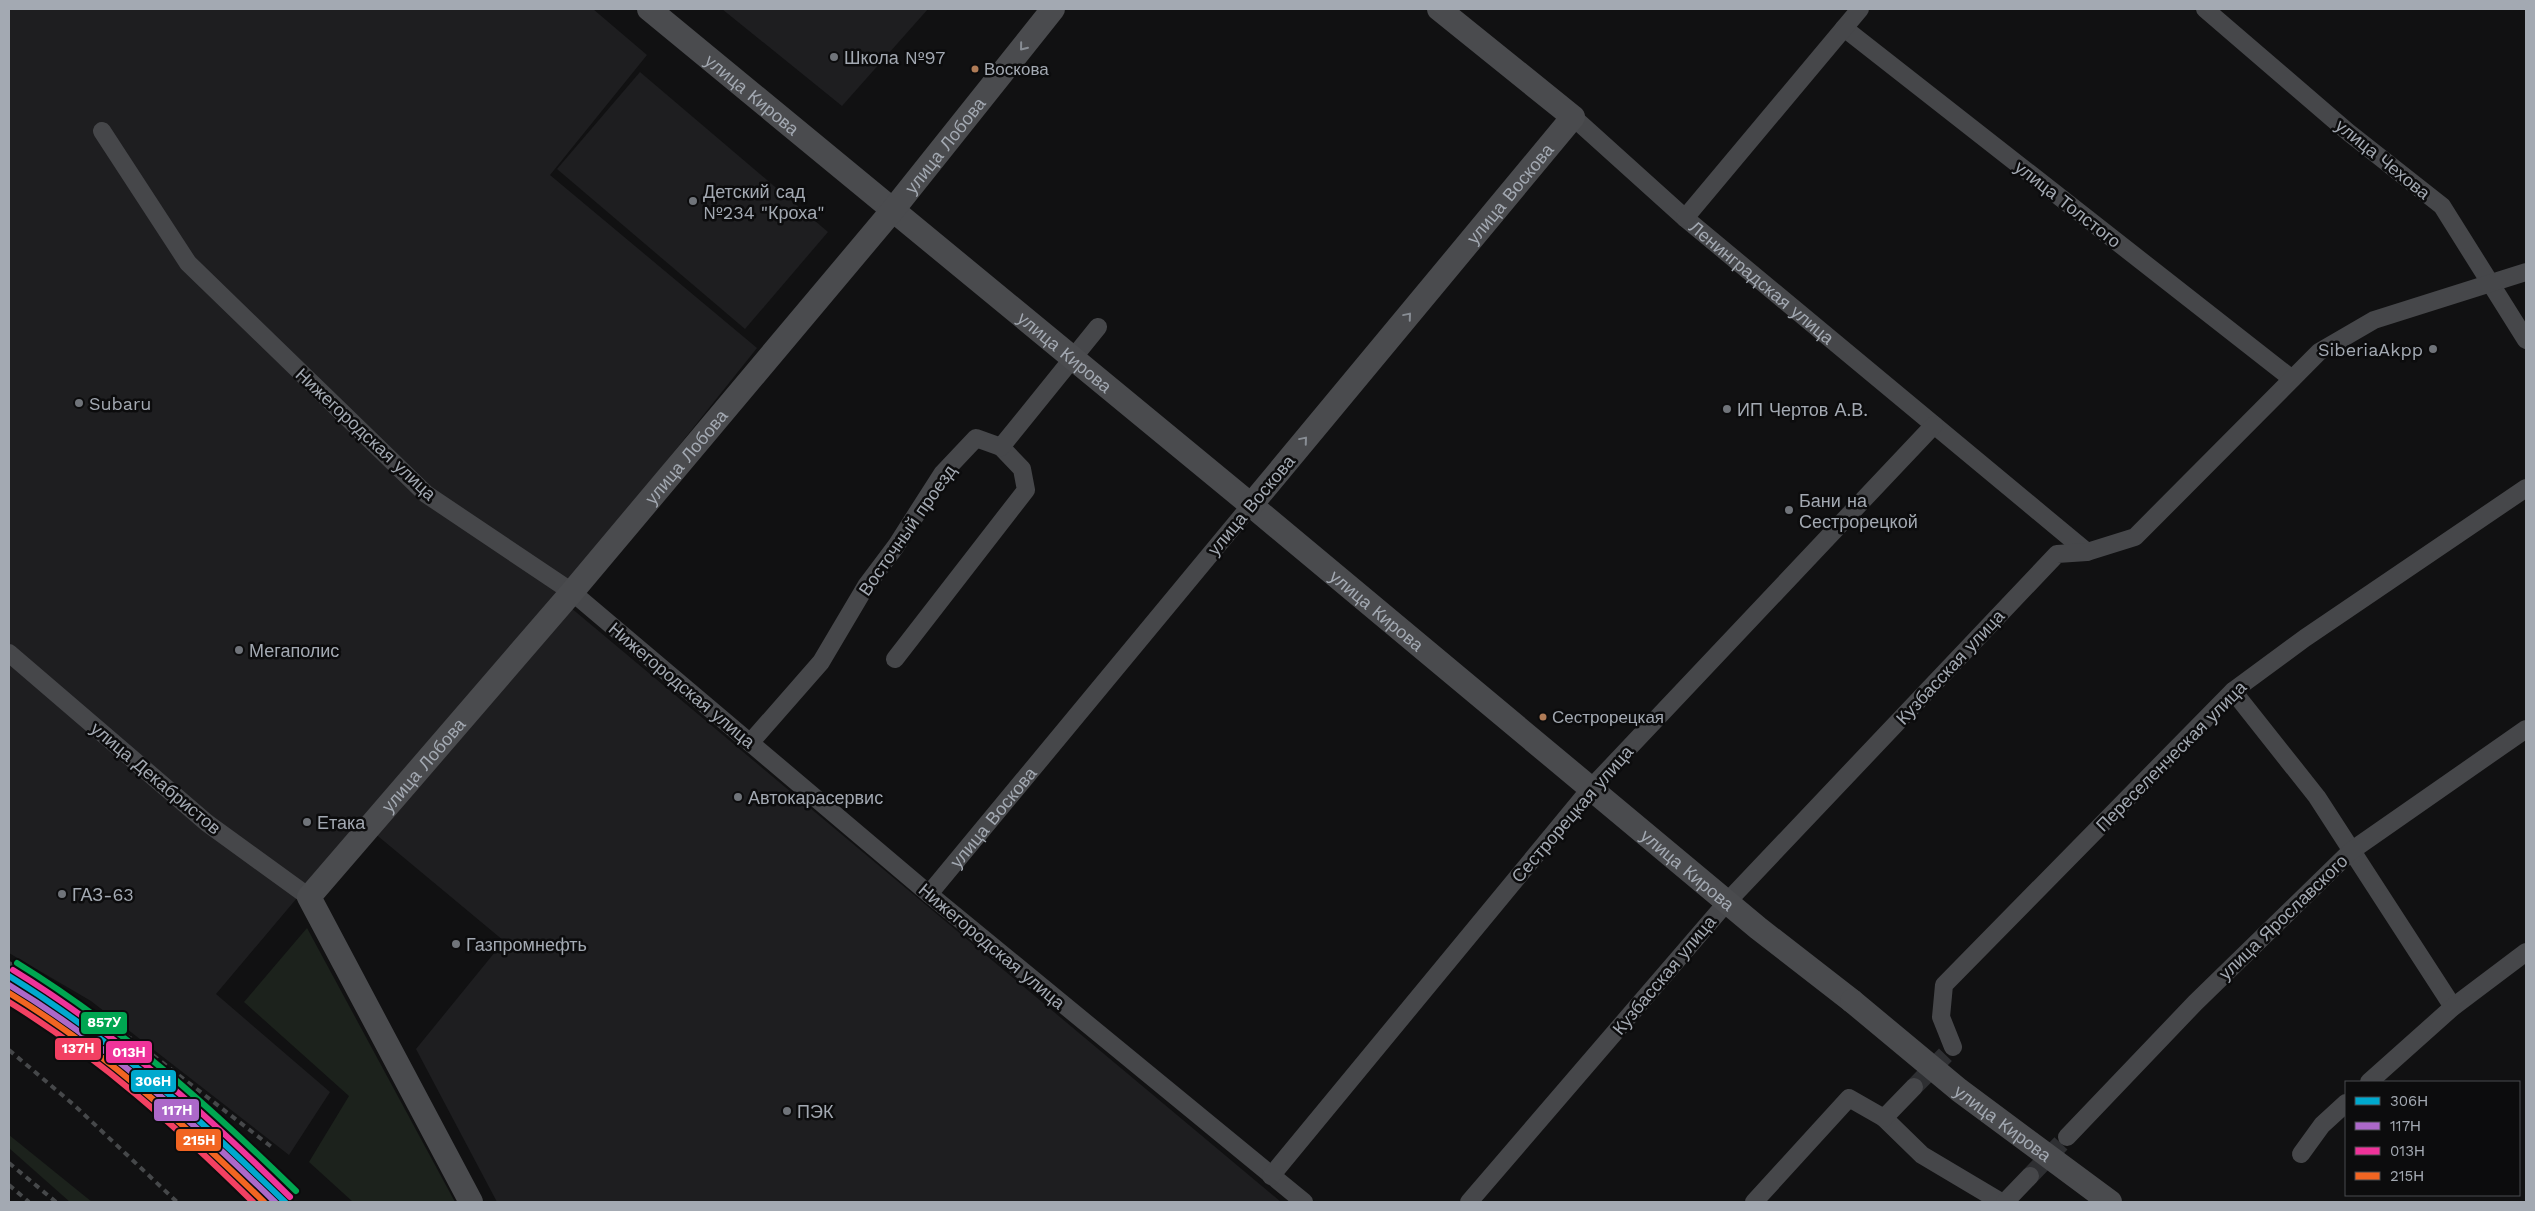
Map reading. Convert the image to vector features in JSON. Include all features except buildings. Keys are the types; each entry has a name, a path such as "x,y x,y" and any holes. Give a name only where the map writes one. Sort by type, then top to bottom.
{"street":[{"name":"улица Кирова","path":"649,9 1251,505 1727,902 1959,1090 2110,1202"},
{"name":"улица Лобова","path":"309,897 572,592 892,211 1053,9"},
{"name":"Ленинградская улица","path":"1440,9 1573,117 1685,218 2087,552"},
{"path":"1685,218 1860,9"},
{"name":"улица Чехова","path":"2205,9 2348,132 2442,206 2526,340"},
{"name":"улица Толстого","path":"1844,28 2292,379"},
{"name":"улица Воскова","path":"929,894 1573,117"},
{"name":"Нижегородская улица","path":"102,131 188,263 426,494 572,592 929,894 1304,1202"},
{"name":"Кузбасская улица","path":"1469,1202 1727,902 2057,554 2087,552 2135,537 2319,352 2374,320 2526,272"},
{"path":"895,659 1026,490 1022,469 1001,447 1098,326"},
{"name":"Сестрорецкая улица","path":"1271,1176 1591,788 1934,425"},
{"name":"Восточный проезд","path":"750,743 821,662 866,586 896,546 942,474 976,438 1001,447"},
{"name":"Переселенческая улица","path":"1953,1047 1941,1017 1944,985 2233,691 2305,638 2526,488"},
{"name":"улица Декабристов","path":"9,653 207,823 309,897"},
{"path":"2233,691 2317,797 2453,1007"},
{"name":"улица Ярославского","path":"2067,1137 2195,1003 2351,850 2526,729"},
{"path":"309,897 471,1202"},
{"path":"2370,1081 2453,1007 2526,952"},
{"path":"1884,1118 1914,1087"},
{"path":"1754,1202 1849,1098 1884,1118 1922,1155 2001,1202"},
{"path":"2300,1154 2322,1126 2345,1104"},
{"path":"2005,1202 2030,1176"}],"shaded area":[{"path":"9,9 593,9 647,55 550,175 757,348 558,597 1281,1202 497,1202 416,1049 504,941 361,822 216,994 330,1092 289,1155 91,1001 9,953"},
{"name":"Школа №97","path":"722,9 928,9 842,106"},
{"name":"Детский сад №234 \"Кроха\"","path":"640,72 828,232 745,329 557,169"},
{"path":"307,928 455,1202 353,1202 309,1162 349,1096 244,1002"},
{"path":"9,1135 92,1202 70,1202 9,1148"}],"tunnel":[{"path":"1914,1087 1953,1047"},
{"path":"2030,1176 2067,1137"}],"railway":[{"path":"9,963 46,987"},
{"path":"9,975 132,1039 273,1148"},
{"path":"9,1050 74,1105 177,1202"},
{"path":"9,1163 56,1202"},
{"path":"9,1185 29,1202"}],"transit line":[{"name":"857У","path":"17,963 92,1014 163,1069 197,1098 296,1191"},
{"name":"013Н","path":"13,970 88,1020 158,1075 192,1104 290,1197"},
{"name":"306Н","path":"9,976 47,1000 119,1053 187,1110 285,1202"},
{"name":"117Н","path":"9,985 81,1033 115,1059 212,1142 275,1202"},
{"name":"215Н","path":"9,993 44,1015 111,1064 174,1117 264,1202"},
{"name":"137Н","path":"9,1002 75,1046 137,1095 196,1147 253,1202"}],"place":[{"name":"Школа №97","path":"834,57"},
{"name":"Воскова","path":"975,69"},
{"name":"Детский сад №234 \"Кроха\"","path":"693,201"},
{"name":"SiberiaAkpp","path":"2433,349"},
{"name":"Subaru","path":"79,403"},
{"name":"ИП Чертов А.В.","path":"1727,409"},
{"name":"Бани на Сестрорецкой","path":"1789,510"},
{"name":"Мегаполис","path":"239,650"},
{"name":"Сестрорецкая","path":"1543,717"},
{"name":"Автокарасервис","path":"738,797"},
{"name":"Етака","path":"307,822"},
{"name":"ГАЗ-63","path":"62,894"},
{"name":"Газпромнефть","path":"456,944"},
{"name":"ПЭК","path":"787,1111"}]}
